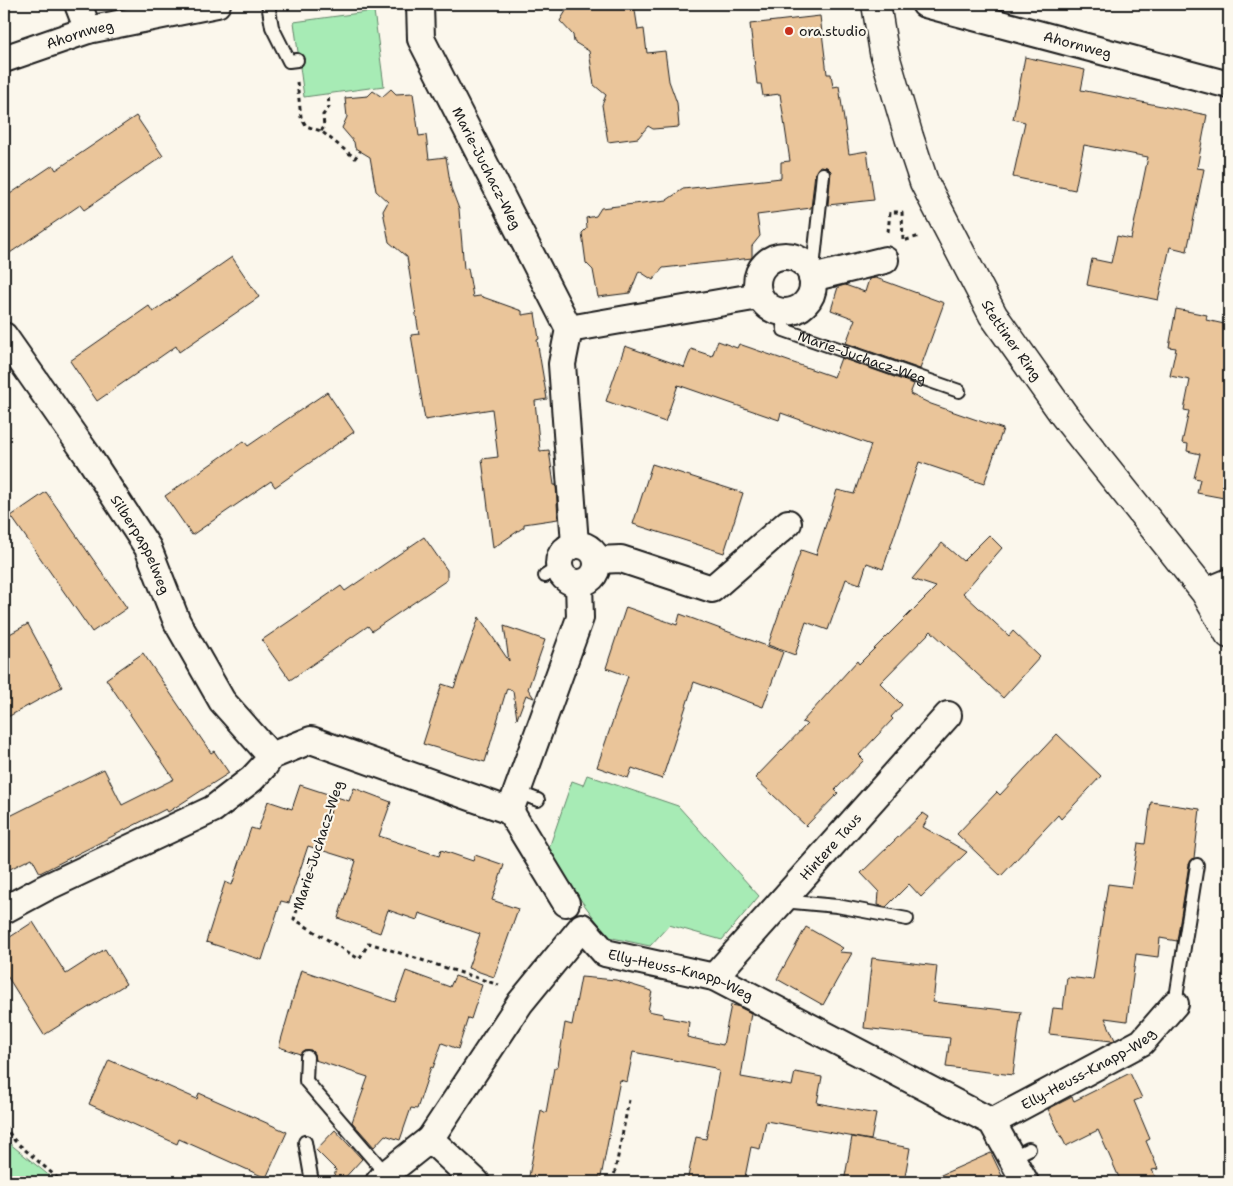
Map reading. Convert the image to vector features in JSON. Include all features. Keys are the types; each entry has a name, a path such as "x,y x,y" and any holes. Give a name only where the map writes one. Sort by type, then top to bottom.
{"street":[{"path":"78,4 88,30"},
{"name":"Ahornweg","path":"4,59 88,30 217,4"},
{"name":"Marie-Juchacz-Weg","path":"420,4 421,39 569,329"},
{"name":"Stettiner Ring","path":"876,4 884,52 924,182 993,315 1064,415 1217,587 1229,634"},
{"name":"Ahornweg","path":"925,4 1229,86"},
{"path":"781,312 764,304 759,296 758,278 761,269 767,262 785,256 794,258 802,262 812,278 886,260"},
{"name":"Marie-Juchacz-Weg","path":"781,312 798,309 805,303 810,296 812,278"},
{"path":"575,544 562,364 569,329 759,296"},
{"name":"Silberpappelweg","path":"4,336 88,456 148,548 177,622 222,701 271,756"},
{"path":"598,560 621,559 712,589 788,523"},
{"path":"575,544 587,546 598,560 598,567 592,578 579,583 552,572 561,554 575,544"},
{"path":"566,903 522,801 580,618 579,583"},
{"name":"Hintere Taus","path":"714,977 948,716"},
{"path":"4,910 45,888 213,810 252,779 271,756 311,740 349,753 522,801"},
{"name":"Elly-Heuss-Knapp-Weg","path":"383,1178 430,1139 520,1003 582,927 605,953 676,961 714,977 992,1122 1142,1042 1175,1004"},
{"path":"992,1122 1020,1154 1025,1182"},
{"path":"430,1139 476,1182"}],"lane":[{"path":"268,4 272,27 293,60"},
{"path":"812,278 822,174"},
{"name":"Marie-Juchacz-Weg","path":"781,312 784,330 959,390"},
{"path":"1175,1004 1197,865"},
{"path":"782,901 837,906 907,919"},
{"path":"307,1057 306,1081 383,1178"},
{"path":"306,1142 312,1182"}],"path":[{"path":"293,60 301,118 306,126 321,131 355,158 360,151"},
{"path":"321,131 324,127 324,114 329,107 328,94"},
{"path":"890,212 902,212 903,241"},
{"name":"Marie-Juchacz-Weg","path":"349,753 294,919 359,959 369,943 500,986 520,1003"},
{"path":"613,1182 629,1100"},
{"path":"4,1126 15,1141 62,1182"}],"green space":[{"path":"374,11 384,86 304,97 294,22"},
{"path":"587,775 678,806 759,896 722,940 669,925 650,946 608,937 547,854 572,781 583,785"},
{"path":"4,1136 9,1143 57,1182 20,1182 4,1173"}],"building":[{"path":"570,4 634,4 638,30 644,29 647,53 665,51 669,81 677,103 679,127 653,129 648,126 638,138 608,142 602,105 606,95 594,85 589,51 574,42 573,35 560,21"},
{"path":"820,16 827,74 831,74 833,87 839,86 849,154 867,151 874,200 828,205 831,171 827,167 820,166 815,173 811,208 757,215 760,236 752,246 752,258 663,268 653,280 639,271 630,293 598,297 593,270 586,263 582,233 587,228 586,218 596,216 601,208 667,200 683,189 781,178 781,162 790,161 780,94 763,96 761,84 757,84 750,24"},
{"path":"1025,57 1085,70 1081,90 1207,115 1197,168 1204,169 1187,251 1170,247 1158,300 1087,285 1092,259 1111,263 1117,236 1131,239 1148,157 1084,145 1075,190 1013,177 1025,122 1013,119"},
{"path":"391,89 396,94 413,93 419,136 426,135 429,159 446,157 451,188 459,209 464,269 468,268 473,297 480,296 522,311 522,315 535,313 539,339 537,340 547,399 535,401 540,451 549,450 554,485 556,485 558,519 524,524 524,527 493,548 482,459 498,457 492,409 425,420 411,335 419,334 407,257 389,242 383,211 388,202 376,191 370,157 355,148 354,142 342,128 347,117 345,98 368,96 373,91 382,97"},
{"path":"136,116 163,156 84,210 80,205 4,257 4,198 53,165 56,170"},
{"path":"232,257 259,297 179,352 176,346 97,401 70,361 149,306 153,312"},
{"path":"876,278 944,303 920,369 846,343 855,319 831,310 838,287 845,285 865,292 869,279"},
{"path":"1176,309 1207,315 1206,320 1229,325 1229,467 1224,498 1197,493 1200,479 1194,478 1200,454 1187,451 1188,444 1182,443 1189,411 1184,410 1190,380 1170,376 1176,348 1169,347"},
{"path":"718,341 737,348 739,344 834,377 841,358 914,384 910,394 931,404 1003,429 984,484 919,462 883,569 867,563 860,584 846,579 828,630 806,622 795,655 768,645 801,550 816,555 837,490 854,494 871,445 781,413 779,420 678,385 665,422 606,401 625,346 684,368 691,349 712,356"},
{"path":"327,392 354,432 275,487 271,481 192,535 165,496 244,441 248,446"},
{"path":"652,464 743,493 724,553 633,524"},
{"path":"46,492 127,608 92,632 11,516"},
{"path":"989,535 1002,548 963,593 1009,636 1013,631 1040,657 1003,698 931,631 880,683 902,705 891,717 893,719 859,755 864,760 835,790 838,793 806,826 755,778 807,724 802,722 857,661 859,664 936,587 912,579 942,543 963,561"},
{"path":"424,537 447,570 447,580 372,631 368,626 290,680 262,640 341,586 345,591"},
{"path":"626,607 677,625 680,614 783,652 763,707 694,682 662,779 632,768 628,778 597,767 628,676 606,668"},
{"path":"479,617 509,661 504,626 545,640 528,689 534,698 526,695 517,719 513,691 507,688 485,762 423,744 442,684 454,688"},
{"path":"28,624 62,687 4,719 4,637"},
{"path":"143,653 211,753 214,751 229,773 168,812 166,809 40,873 32,858 4,872 4,819 104,769 122,805 174,779 106,679"},
{"path":"1057,734 1101,776 1061,819 1058,815 1001,876 957,834 997,792 1000,795"},
{"path":"300,785 349,801 354,788 391,802 379,836 439,856 441,850 473,861 475,855 504,865 492,900 518,909 494,977 468,968 480,934 419,913 417,920 388,910 380,933 338,918 356,861 308,846 289,903 281,901 262,960 206,942 225,882 232,885 251,828 258,830 268,801 292,809"},
{"path":"1151,802 1200,809 1194,858 1189,864 1177,941 1160,938 1158,957 1136,954 1127,1021 1105,1018 1115,1040 1049,1034 1053,1008 1063,1009 1067,977 1093,980 1108,884 1131,887 1138,843 1145,844"},
{"path":"923,813 929,817 923,827 967,852 921,897 909,884 886,907 878,905 879,892 861,873"},
{"path":"33,922 66,974 105,949 126,984 44,1035 4,971 4,941"},
{"path":"806,927 843,948 839,952 852,953 823,1005 777,979"},
{"path":"872,958 937,966 933,1002 1021,1012 1013,1075 946,1067 950,1038 864,1028"},
{"path":"301,970 395,1002 406,971 450,987 455,976 482,985 471,1019 468,1018 458,1049 442,1043 433,1068 431,1067 417,1109 411,1108 400,1140 385,1135 374,1147 352,1122 368,1077 315,1060 311,1050 304,1050 300,1054 279,1047"},
{"path":"581,977 616,980 652,991 648,1011 663,1014 663,1017 689,1022 687,1037 723,1045 731,1005 751,1013 741,1077 792,1086 795,1072 822,1077 817,1103 876,1114 871,1140 766,1121 760,1149 751,1147 744,1182 687,1182 696,1137 706,1139 719,1071 715,1070 715,1068 633,1052 627,1082 620,1080 600,1182 528,1182 541,1110 546,1113 554,1068 558,1066 565,1023 572,1025"},
{"path":"109,1060 197,1099 199,1093 287,1132 266,1178 179,1139 177,1144 89,1104"},
{"path":"1130,1073 1142,1098 1134,1101 1150,1139 1146,1141 1158,1169 1152,1170 1158,1182 1121,1182 1098,1130 1066,1146 1048,1109 1072,1097 1074,1101"},
{"path":"335,1130 362,1159 341,1182 332,1182 336,1170 316,1150"},
{"path":"852,1137 910,1148 904,1182 844,1182"},
{"path":"991,1153 1005,1182 925,1182"}],"place":[{"name":"ora.studio","path":"789,31"}]}
